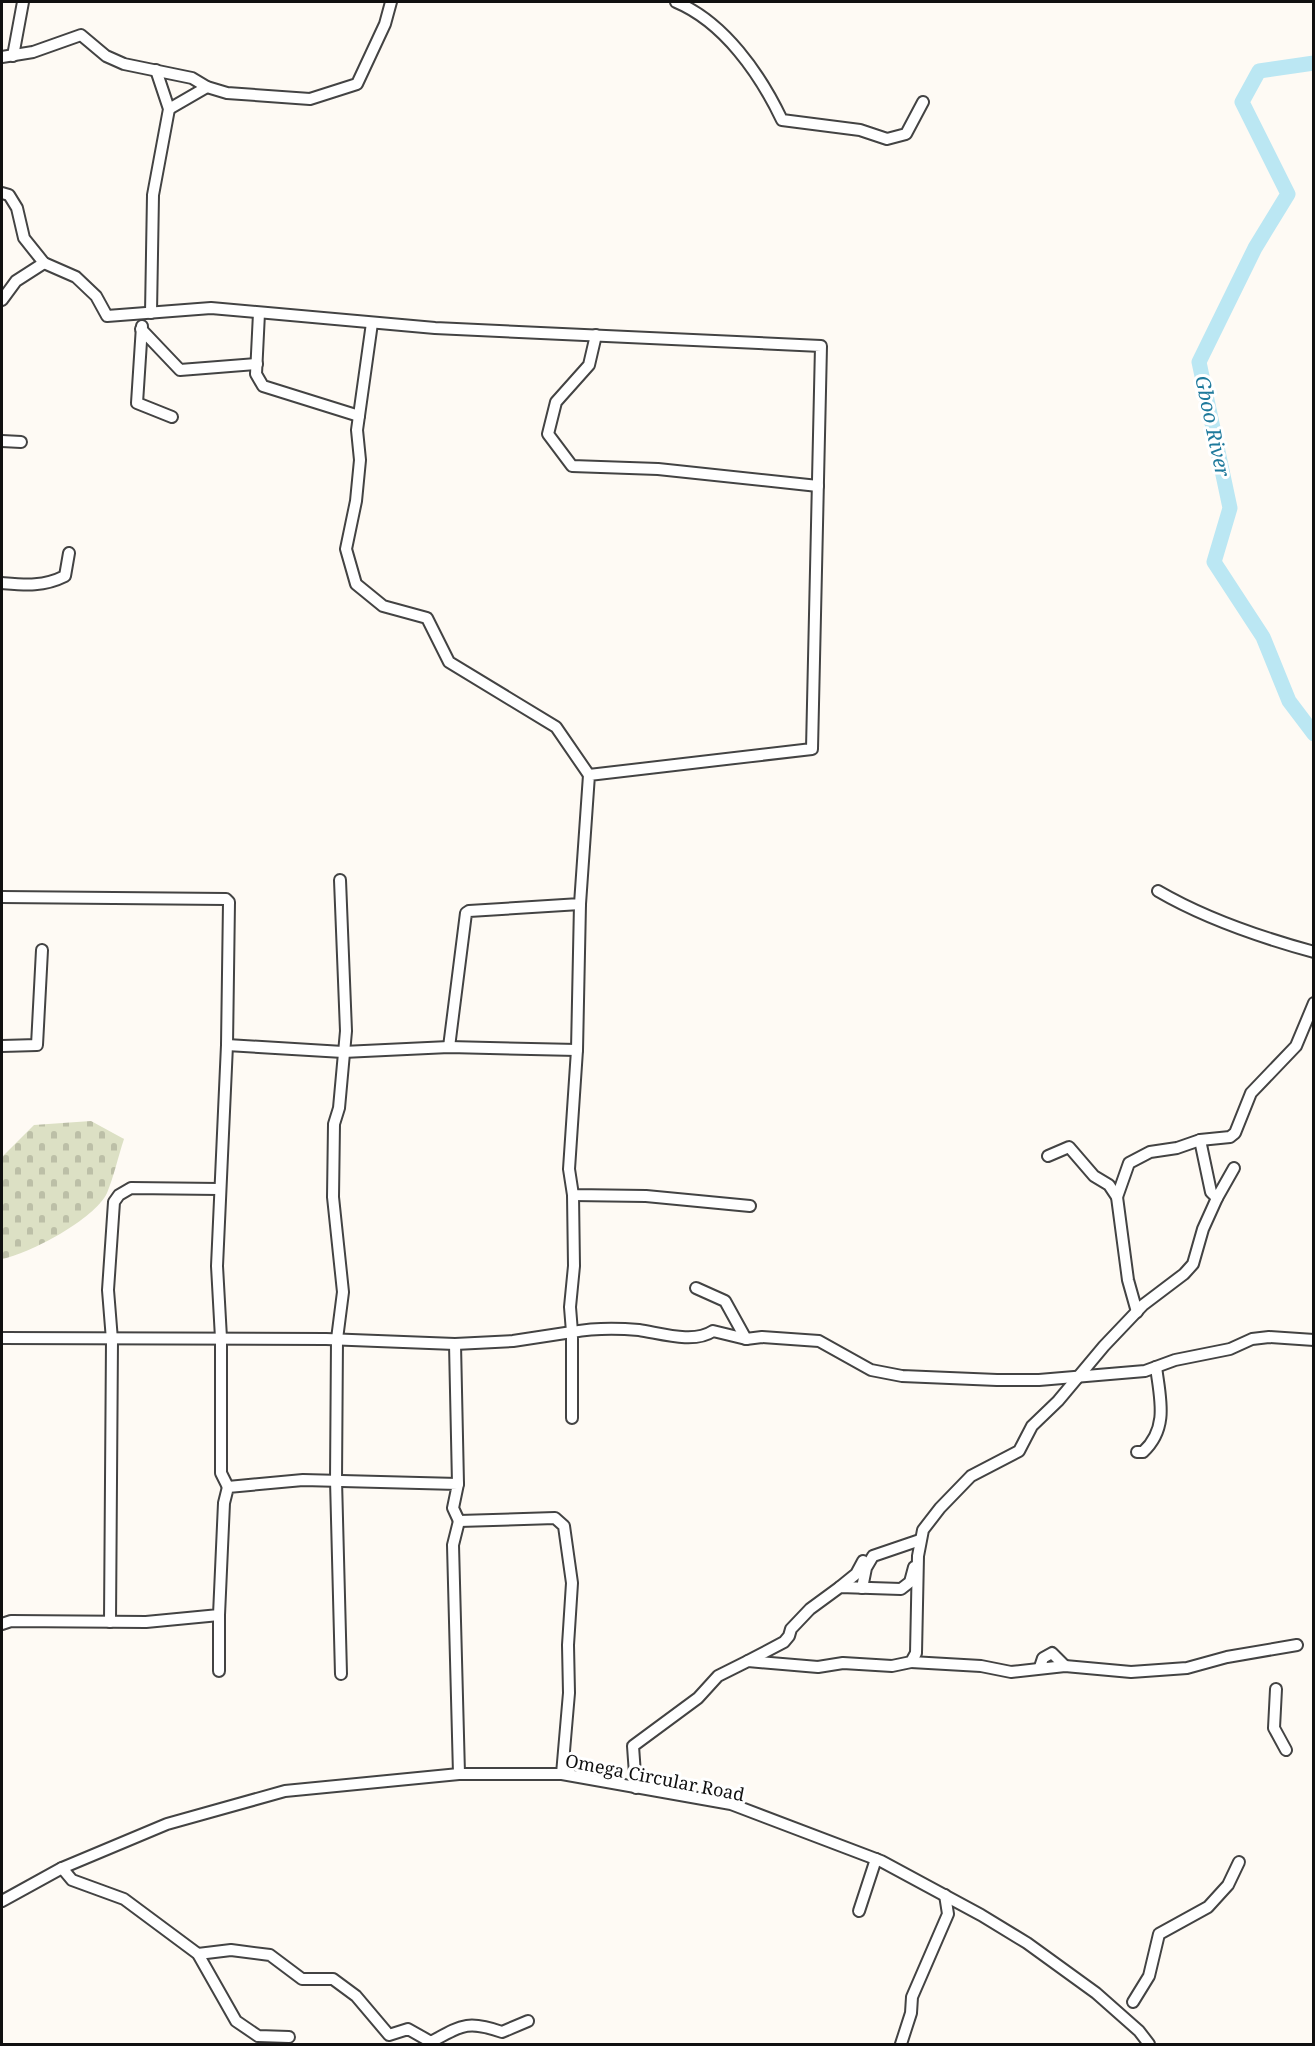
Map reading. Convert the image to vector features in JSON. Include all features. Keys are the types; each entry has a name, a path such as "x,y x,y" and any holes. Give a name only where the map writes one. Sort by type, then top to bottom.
{"street":[{"path":"23,2 7,56 33,52 81,34 106,56 124,64 192,78 207,87 227,93 310,99 357,84 385,24 391,2"},
{"path":"676,2 688,7 728,39 765,85 782,120 860,130 887,139 906,134 923,102"},
{"path":"156,70 169,109 153,195 146,314 141,329 137,403 172,417"},
{"path":"169,109 207,87"},
{"path":"2,193 9,195 17,208 24,238 44,263 76,277 96,296 107,316 211,308 435,328 821,346 812,749 588,775"},
{"path":"2,300 16,281 44,263"},
{"path":"259,313 256,374 263,386 359,416"},
{"path":"372,323 357,430 360,460 346,549 356,584 383,606 427,618 449,662 556,727 588,775 580,904 577,1050 569,1169 573,1195 574,1266 570,1307 572,1418"},
{"path":"141,329 180,370 257,364"},
{"path":"596,335 589,365 556,402 548,434 572,466 658,469 818,486"},
{"path":"2,441 21,442"},
{"path":"2,583 40,586 53,582 65,576 69,553"},
{"path":"339,880 343,935 342,981 346,1008 339,1108 334,1124 333,1197 343,1292 337,1339 336,1480 341,1674"},
{"path":"1158,891 1199,913 1268,939 1314,952"},
{"path":"2,897 226,899 229,903 227,1045 217,1266 221,1338 221,1473 228,1487 224,1503 219,1671"},
{"path":"449,1047 466,914 469,911 580,904"},
{"path":"2,1046 38,1046 42,950"},
{"path":"1116,1197 1129,1163 1150,1152 1177,1148 1200,1140 1230,1137 1235,1133 1251,1093 1296,1046 1314,1003"},
{"path":"227,1045 343,1052 449,1047 577,1050"},
{"path":"1200,1140 1211,1192 1217,1198"},
{"path":"1048,1156 1069,1148 1094,1176 1109,1185 1116,1197 1128,1280 1137,1312"},
{"path":"840,1587 885,1590 905,1587 910,1582 921,1540 931,1519 963,1483 971,1476 1019,1451 1032,1425 1058,1401 1076,1376 1137,1312 1184,1275 1193,1264 1203,1229 1234,1168"},
{"path":"110,1622 112,1341 108,1290 114,1202 119,1195 131,1188 219,1189"},
{"path":"573,1195 646,1196 750,1206"},
{"path":"696,1288 725,1301 746,1339"},
{"path":"2,1338 112,1341 221,1338 337,1339 455,1344 513,1341 572,1332 624,1329 680,1336 707,1335 714,1331 746,1339 762,1336 819,1341 872,1370 902,1376 997,1380 1145,1371 1230,1349 1252,1339 1269,1337 1314,1340"},
{"path":"455,1344 458,1484 453,1508 459,1521 453,1545 459,1774"},
{"path":"1137,1452 1143,1452 1159,1432 1162,1418 1156,1367"},
{"path":"228,1487 303,1480 458,1484"},
{"path":"459,1521 555,1518 564,1526 572,1583 568,1645 569,1693 562,1774"},
{"path":"636,1788 633,1746 698,1698 711,1681 784,1642 791,1629 810,1609 856,1574 863,1560 921,1540"},
{"path":"862,1588 866,1568 873,1556"},
{"path":"910,1662 916,1653 918,1556"},
{"path":"2,1624 11,1621 146,1622 219,1615"},
{"path":"748,1661 818,1667 843,1663 892,1666 910,1662 981,1666 1011,1672 1065,1666 1114,1672 1187,1668 1227,1657 1297,1645"},
{"path":"1276,1689 1274,1728 1286,1750"},
{"name":"Omega Circular Road","path":"2,1901 62,1868 167,1824 285,1791 353,1782 459,1774 562,1774 731,1804 876,1859 998,1925 1058,1965 1096,1993 1139,2031 1149,2044"},
{"path":"859,1911 876,1859"},
{"path":"1133,2002 1149,1976 1159,1934 1213,1902 1228,1885 1239,1862"},
{"path":"62,1868 72,1880 124,1899 198,1954 236,2021 258,2036 288,2037"},
{"path":"901,2044 911,2013 912,1997 948,1914 945,1895"},
{"path":"198,1954 231,1950 270,1955 302,1979 333,1979 356,1996 389,2036 408,2029 431,2042 462,2024 480,2024 502,2032 528,2021"}],"green space":[{"path":"91,1121 124,1139 107,1193 89,1214 76,1224 44,1243 2,1259 2,1157 34,1125"}],"waterway":[{"name":"Gboo River","path":"1314,63 1259,71 1242,102 1288,194 1255,248 1199,362 1230,508 1214,562 1263,637 1289,701 1314,734"}]}
